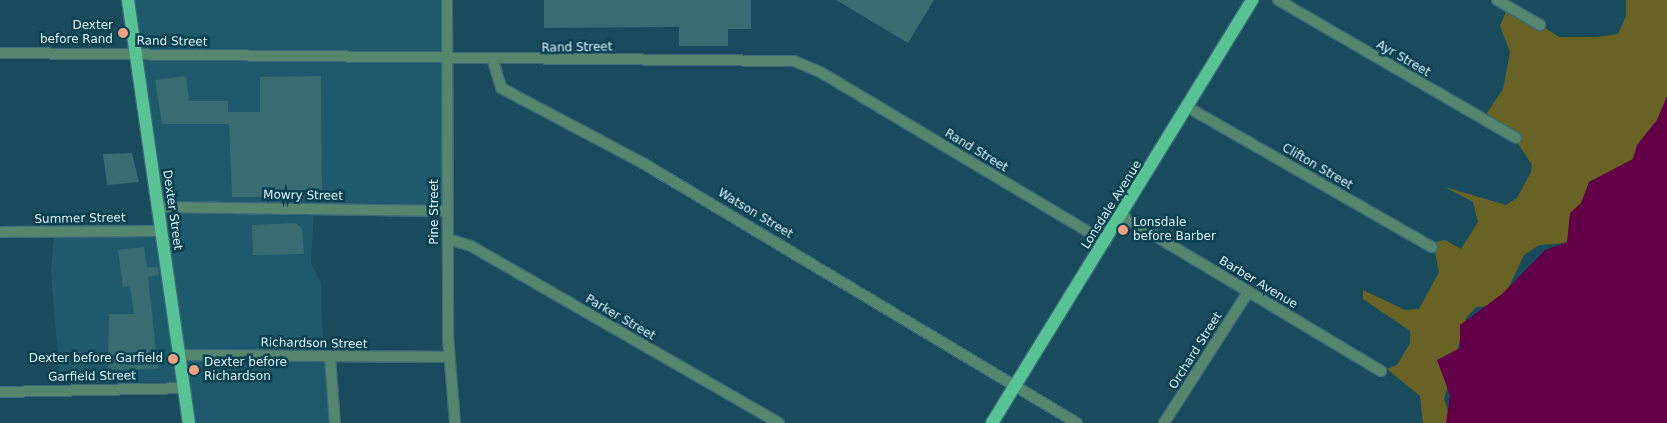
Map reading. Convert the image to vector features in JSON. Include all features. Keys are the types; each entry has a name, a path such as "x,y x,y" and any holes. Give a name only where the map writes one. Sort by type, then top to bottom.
{"main road":[{"name":"Dexter Street","path":"128,0 189,423"},
{"name":"Lonsdale Avenue","path":"992,423 1189,108 1252,0"}],"street":[{"name":"Pine Street","path":"447,0 449,357 455,423"},
{"name":"Ayr Street","path":"1278,0 1516,138"},
{"path":"1497,0 1540,25"},
{"name":"Rand Street","path":"0,53 493,61 776,60 807,64 1104,242"},
{"name":"Watson Street","path":"493,61 500,88 641,162 1077,423"},
{"name":"Clifton Street","path":"1189,108 1432,247"},
{"name":"Mowry Street","path":"158,207 448,210"},
{"name":"Barber Avenue","path":"1122,216 1381,371"},
{"name":"Summer Street","path":"0,232 161,231"},
{"name":"Parker Street","path":"448,238 471,246 779,423"},
{"name":"Orchard Street","path":"1164,423 1248,292"},
{"name":"Richardson Street","path":"179,354 449,357"},
{"path":"330,357 335,423"},
{"name":"Garfield Street","path":"0,392 184,388"}],"shaded area":[{"path":"134,0 452,0 450,204 314,208 311,263 321,283 323,353 330,357 335,423 190,423 182,382 60,383 51,271 55,229 162,227 164,210"},
{"path":"1626,0 1667,0 1667,163 1570,243 1539,245 1524,255 1505,295 1490,306 1476,307 1466,318 1444,399 1452,423 1423,423 1420,396 1387,369 1397,365 1410,343 1410,331 1363,299 1363,290 1405,310 1419,309 1439,272 1433,243 1445,240 1461,249 1478,222 1473,202 1445,187 1506,205 1517,198 1531,172 1532,165 1515,139 1483,119 1503,89 1510,52 1500,26 1509,4 1559,37 1597,37 1618,34 1626,16"},
{"path":"1667,96 1667,423 1446,423 1450,395 1437,360 1460,348 1460,325 1502,294 1545,250 1567,242 1570,213 1581,203 1589,182 1633,159 1637,145 1657,120"}],"building":[{"path":"544,0 751,0 751,29 728,29 728,46 679,46 679,27 544,28"},
{"path":"836,0 934,0 908,43"},
{"path":"186,76 189,101 228,101 228,112 260,112 260,77 321,76 322,197 232,197 229,124 162,124 155,80"},
{"path":"132,153 139,182 107,185 103,154"},
{"path":"295,223 302,228 304,254 253,255 252,225"},
{"path":"144,247 147,267 158,267 159,275 148,277 158,369 108,370 109,314 134,314 130,286 123,287 118,250"}],"place":[{"name":"Dexter before Rand","path":"123,33"},
{"name":"Lonsdale before Barber","path":"1123,230"},
{"name":"Dexter before Garfield","path":"173,359"},
{"name":"Dexter before Richardson","path":"194,370"}]}
